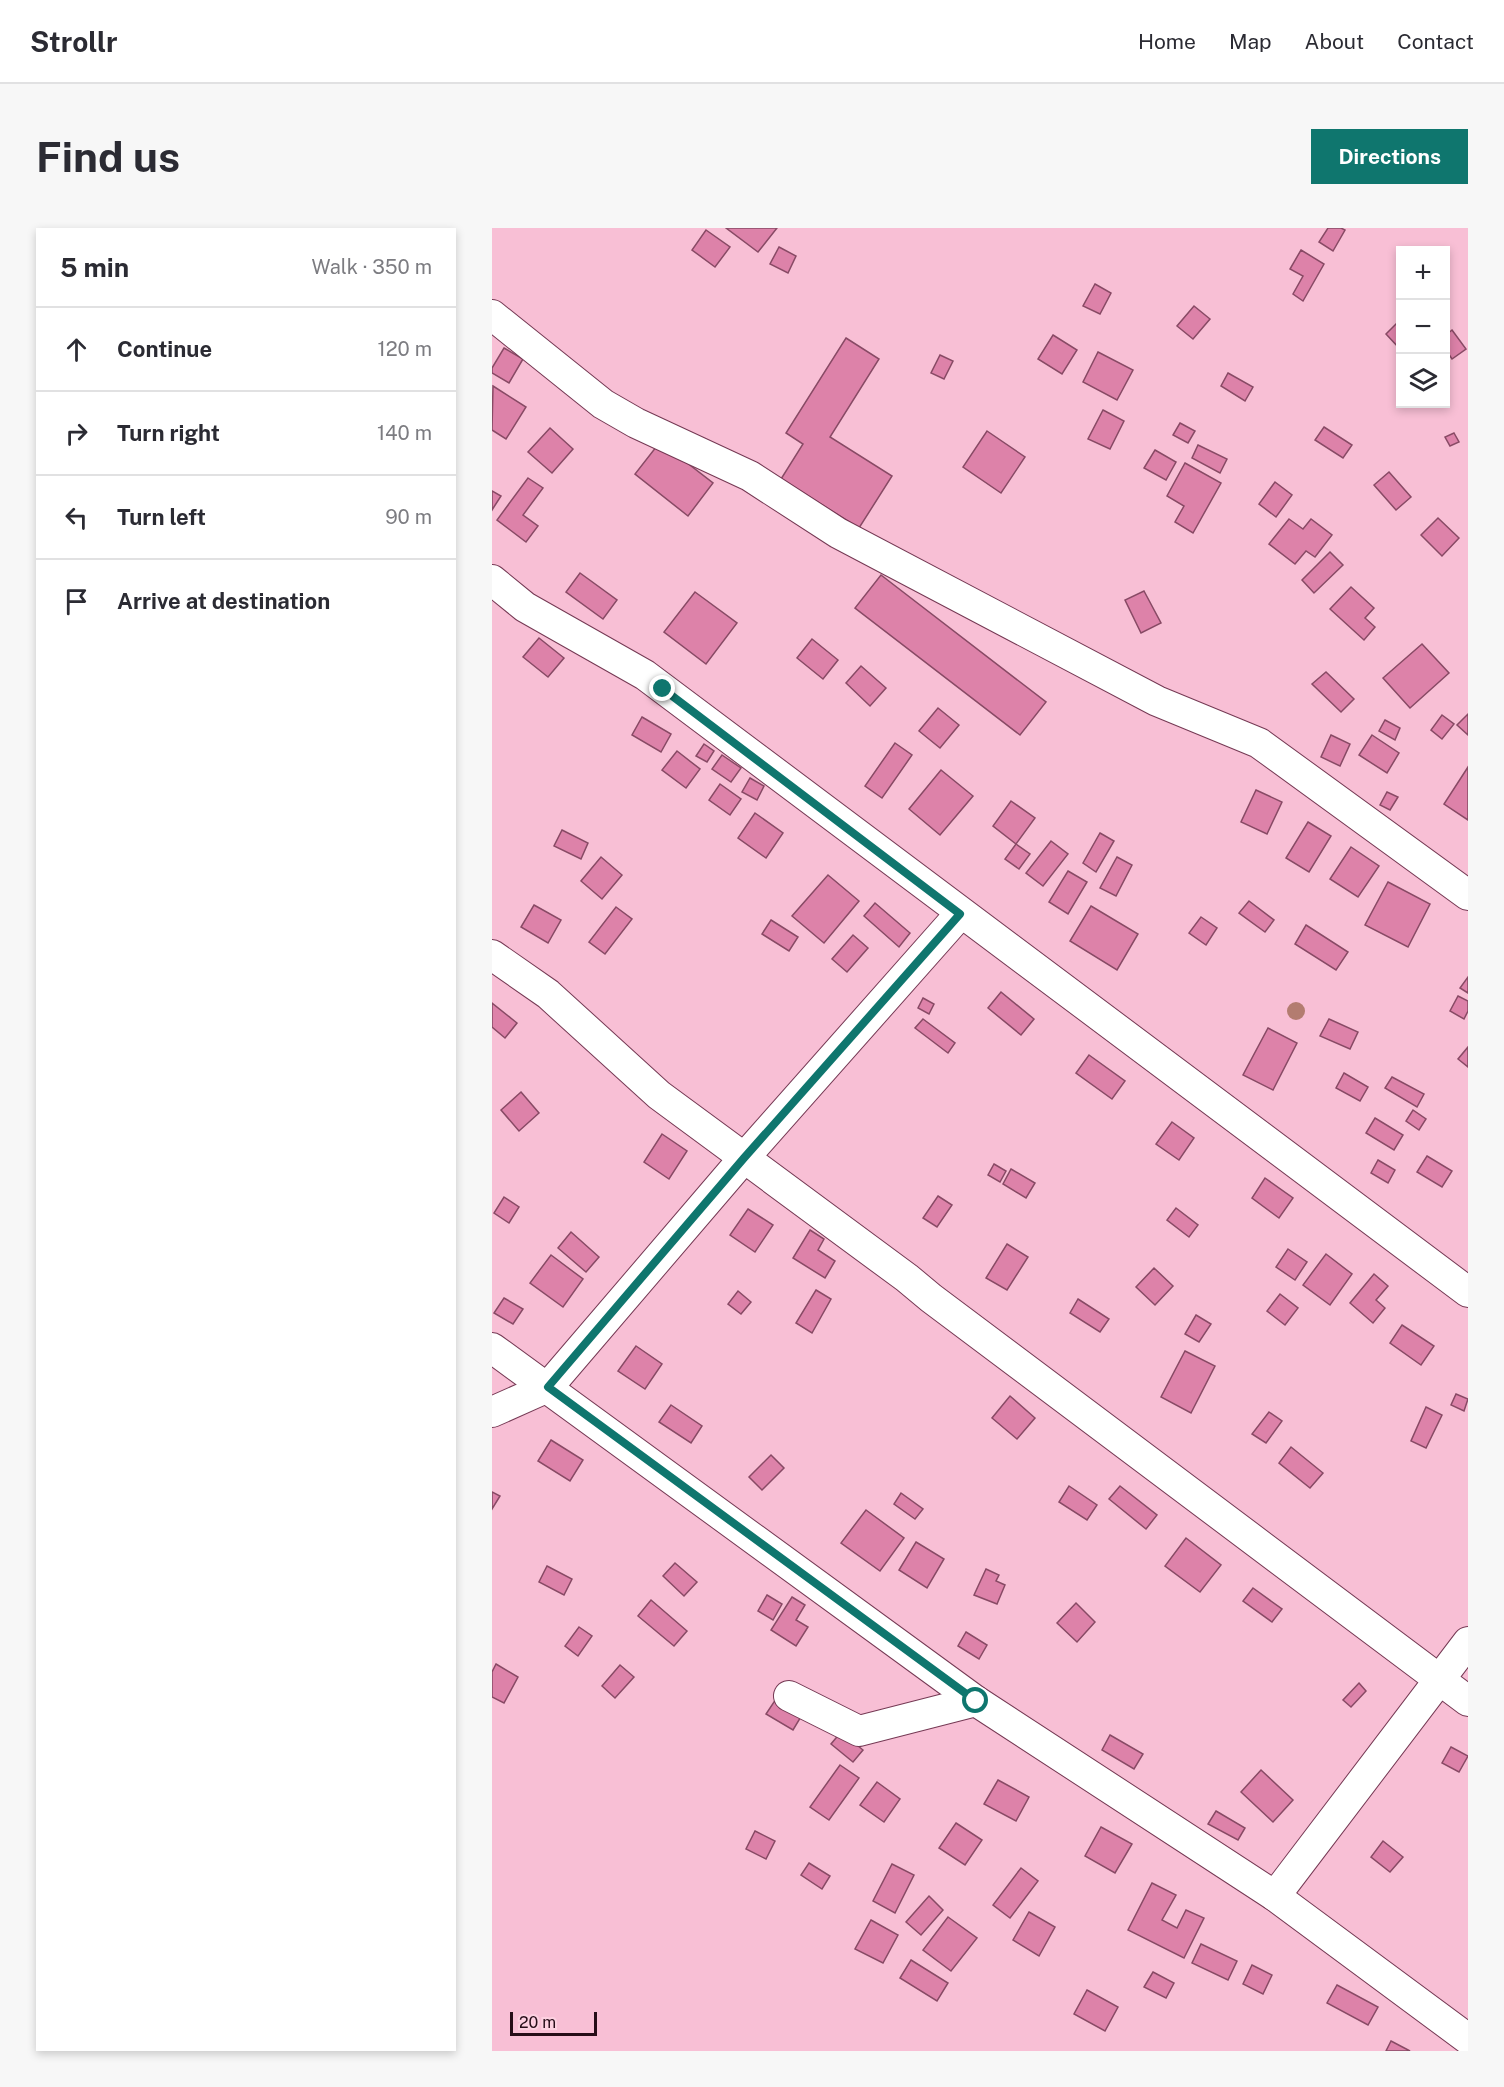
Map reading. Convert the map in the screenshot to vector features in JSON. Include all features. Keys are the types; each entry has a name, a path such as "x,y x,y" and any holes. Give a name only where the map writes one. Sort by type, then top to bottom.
{"street":[{"path":"492,315 596,399 636,423 750,476 838,533 1157,701 1259,743 1468,896"},
{"path":"492,580 525,608 645,675 960,914 1468,1292"},
{"path":"492,1412 548,1387 744,1158 960,914"},
{"path":"492,955 548,994 658,1095 907,1278 1468,1701"},
{"path":"492,1348 976,1701 1275,1896 1468,2039"},
{"path":"1275,1896 1468,1642"},
{"path":"789,1696 859,1731 976,1701"}],"building":[{"path":"726,228 777,228 758,252"},
{"path":"1328,228 1345,230 1333,251 1319,242"},
{"path":"706,230 730,247 715,267 692,250"},
{"path":"779,247 796,256 788,273 770,264"},
{"path":"1301,250 1324,264 1303,301 1293,294 1303,276 1290,269"},
{"path":"1095,284 1111,293 1100,314 1083,306"},
{"path":"1194,306 1210,319 1193,339 1177,326"},
{"path":"1396,324 1396,345 1386,334"},
{"path":"1452,330 1466,349 1452,359 1450,356 1450,332"},
{"path":"1053,335 1077,350 1062,374 1038,359"},
{"path":"846,338 879,359 830,437 892,476 859,528 781,479 803,444 786,433"},
{"path":"504,348 523,359 509,383 492,373 492,368"},
{"path":"1098,352 1133,370 1117,400 1083,382"},
{"path":"940,355 953,361 944,379 931,373"},
{"path":"1228,373 1253,387 1245,401 1221,386"},
{"path":"493,386 526,407 506,439 492,430"},
{"path":"1103,410 1124,421 1110,449 1088,439"},
{"path":"1180,423 1195,431 1188,443 1173,435"},
{"path":"1324,427 1352,445 1343,458 1315,440"},
{"path":"550,428 573,449 552,473 528,452"},
{"path":"987,431 1025,457 1001,493 963,467"},
{"path":"1454,433 1459,442 1450,446 1445,437"},
{"path":"660,442 713,483 688,516 635,474"},
{"path":"1198,445 1227,459 1220,473 1192,458"},
{"path":"1155,450 1176,462 1166,480 1144,468"},
{"path":"1185,463 1221,483 1193,533 1175,522 1184,506 1167,496"},
{"path":"1389,472 1411,497 1396,510 1374,485"},
{"path":"528,478 543,488 523,515 538,526 526,542 497,520"},
{"path":"1275,482 1292,495 1276,517 1259,504"},
{"path":"492,491 501,496 492,510"},
{"path":"1438,518 1459,538 1442,556 1421,535"},
{"path":"1289,519 1303,529 1311,519 1332,535 1315,557 1306,551 1295,564 1269,544"},
{"path":"1330,552 1343,565 1314,593 1302,580"},
{"path":"580,573 617,600 603,619 566,592"},
{"path":"881,575 1046,702 1020,735 855,608"},
{"path":"1351,587 1374,608 1365,618 1375,627 1364,640 1330,609"},
{"path":"1144,591 1161,623 1141,633 1125,600"},
{"path":"695,592 737,623 706,664 664,632"},
{"path":"539,638 564,658 548,677 523,657"},
{"path":"812,639 838,660 823,679 797,658"},
{"path":"1422,644 1449,673 1410,708 1383,678"},
{"path":"861,666 886,688 870,706 846,683"},
{"path":"1326,672 1354,699 1341,712 1312,684"},
{"path":"938,708 959,725 940,748 919,731"},
{"path":"1468,714 1468,735 1457,725"},
{"path":"1442,715 1454,724 1442,739 1431,730"},
{"path":"642,717 671,734 661,752 632,735"},
{"path":"1385,720 1400,728 1395,740 1379,731"},
{"path":"1331,735 1350,744 1340,766 1321,757"},
{"path":"1372,735 1399,753 1387,773 1359,755"},
{"path":"895,743 912,755 882,798 865,786"},
{"path":"704,744 714,751 707,762 696,756"},
{"path":"677,751 700,769 686,788 662,770"},
{"path":"722,755 741,768 731,782 712,769"},
{"path":"1468,767 1468,820 1444,804"},
{"path":"941,770 973,796 940,835 909,809"},
{"path":"750,778 764,786 757,800 742,792"},
{"path":"720,784 741,799 730,815 709,800"},
{"path":"1256,790 1282,802 1267,834 1241,822"},
{"path":"1387,792 1398,797 1390,810 1380,805"},
{"path":"1011,801 1035,818 1016,844 993,826"},
{"path":"755,813 783,833 766,858 738,838"},
{"path":"1308,822 1331,836 1309,872 1286,858"},
{"path":"562,830 588,843 581,859 554,846"},
{"path":"1100,833 1114,841 1096,872 1083,863"},
{"path":"1051,841 1068,854 1043,886 1026,873"},
{"path":"1016,844 1030,854 1019,869 1005,859"},
{"path":"1351,847 1379,866 1358,897 1330,879"},
{"path":"601,857 622,875 602,899 581,881"},
{"path":"1117,857 1132,865 1116,896 1100,888"},
{"path":"1068,871 1087,882 1068,914 1049,902"},
{"path":"828,875 859,901 824,943 792,916"},
{"path":"1388,882 1430,904 1408,947 1365,925"},
{"path":"1249,901 1274,920 1265,932 1239,913"},
{"path":"875,903 910,933 899,947 864,916"},
{"path":"534,905 561,920 548,943 521,927"},
{"path":"1091,906 1138,934 1117,970 1070,941"},
{"path":"616,907 632,919 605,954 589,942"},
{"path":"1201,917 1217,928 1206,945 1189,933"},
{"path":"771,920 798,937 789,951 762,934"},
{"path":"1306,925 1348,952 1336,970 1295,944"},
{"path":"853,935 868,948 847,972 832,959"},
{"path":"1468,977 1468,993 1460,988"},
{"path":"1001,992 1034,1019 1021,1035 988,1008"},
{"path":"1458,996 1468,1001 1468,1011 1464,1019 1450,1011"},
{"path":"923,998 934,1004 929,1014 918,1008"},
{"path":"492,1003 517,1023 505,1038 492,1027"},
{"path":"923,1019 955,1043 948,1053 915,1028"},
{"path":"1329,1019 1358,1032 1350,1049 1320,1036"},
{"path":"1268,1028 1297,1043 1273,1090 1243,1075"},
{"path":"1468,1047 1468,1067 1458,1059"},
{"path":"1089,1055 1125,1081 1112,1099 1076,1073"},
{"path":"1344,1073 1368,1087 1360,1101 1336,1088"},
{"path":"1392,1077 1424,1094 1417,1107 1385,1088"},
{"path":"521,1092 539,1113 519,1131 501,1110"},
{"path":"1413,1110 1426,1119 1419,1130 1406,1121"},
{"path":"1375,1118 1403,1135 1394,1150 1366,1133"},
{"path":"1172,1122 1194,1138 1179,1160 1156,1144"},
{"path":"662,1134 687,1151 669,1179 644,1162"},
{"path":"1427,1156 1452,1171 1442,1187 1417,1172"},
{"path":"1378,1160 1395,1170 1388,1183 1371,1173"},
{"path":"994,1164 1006,1171 1000,1182 988,1175"},
{"path":"1011,1169 1035,1183 1026,1198 1003,1184"},
{"path":"1265,1178 1293,1198 1279,1218 1252,1198"},
{"path":"938,1196 952,1205 937,1227 923,1218"},
{"path":"504,1197 519,1207 509,1223 494,1213"},
{"path":"1176,1208 1198,1225 1189,1237 1167,1220"},
{"path":"748,1209 773,1225 755,1252 730,1235"},
{"path":"810,1230 824,1239 818,1250 835,1261 825,1278 793,1258"},
{"path":"571,1232 599,1257 586,1272 558,1248"},
{"path":"1007,1244 1028,1257 1007,1290 986,1278"},
{"path":"1288,1249 1307,1262 1295,1280 1276,1267"},
{"path":"1326,1254 1352,1274 1330,1305 1303,1285"},
{"path":"551,1255 583,1279 563,1307 530,1283"},
{"path":"1154,1268 1173,1286 1155,1305 1136,1287"},
{"path":"1374,1274 1388,1286 1376,1300 1385,1308 1373,1323 1350,1303"},
{"path":"816,1290 831,1299 812,1333 796,1323"},
{"path":"738,1291 751,1302 741,1314 728,1304"},
{"path":"1280,1294 1298,1308 1285,1325 1267,1311"},
{"path":"504,1298 523,1309 513,1324 494,1313"},
{"path":"1078,1299 1109,1319 1100,1332 1070,1313"},
{"path":"1196,1315 1211,1324 1199,1342 1185,1334"},
{"path":"1402,1325 1434,1346 1421,1365 1390,1343"},
{"path":"636,1346 662,1364 645,1389 618,1371"},
{"path":"1185,1351 1215,1366 1191,1413 1161,1397"},
{"path":"1456,1394 1468,1399 1464,1411 1451,1405"},
{"path":"1010,1396 1035,1418 1017,1439 992,1418"},
{"path":"671,1405 702,1426 691,1443 659,1422"},
{"path":"1426,1407 1442,1415 1426,1448 1411,1441"},
{"path":"1269,1412 1282,1421 1266,1443 1252,1434"},
{"path":"551,1440 583,1460 570,1481 538,1461"},
{"path":"1291,1447 1323,1473 1310,1488 1279,1463"},
{"path":"771,1455 784,1468 762,1490 749,1477"},
{"path":"1069,1486 1097,1505 1087,1520 1059,1502"},
{"path":"1120,1486 1157,1515 1146,1529 1109,1499"},
{"path":"492,1492 500,1496 492,1509"},
{"path":"901,1493 923,1509 915,1519 894,1504"},
{"path":"866,1510 904,1538 880,1571 841,1543"},
{"path":"1186,1538 1221,1565 1200,1592 1165,1566"},
{"path":"916,1542 944,1559 927,1588 899,1570"},
{"path":"675,1563 697,1582 684,1596 663,1576"},
{"path":"547,1566 572,1579 564,1595 539,1582"},
{"path":"986,1569 999,1575 996,1581 1005,1585 997,1604 974,1595"},
{"path":"1253,1588 1282,1609 1272,1622 1243,1601"},
{"path":"767,1595 782,1604 773,1620 758,1611"},
{"path":"792,1597 805,1605 796,1620 808,1627 796,1646 771,1630"},
{"path":"651,1600 687,1631 674,1646 638,1616"},
{"path":"1076,1603 1095,1622 1077,1642 1057,1623"},
{"path":"579,1627 592,1636 578,1656 565,1646"},
{"path":"966,1632 987,1645 979,1659 958,1646"},
{"path":"496,1664 518,1677 504,1703 492,1697 492,1672"},
{"path":"620,1665 634,1677 615,1698 602,1686"},
{"path":"1359,1683 1366,1691 1351,1707 1343,1700"},
{"path":"776,1699 802,1715 793,1730 766,1714"},
{"path":"841,1732 863,1750 853,1762 831,1744"},
{"path":"1110,1735 1143,1754 1134,1769 1102,1750"},
{"path":"1451,1747 1468,1756 1459,1772 1442,1763"},
{"path":"840,1765 859,1778 829,1820 810,1807"},
{"path":"1261,1770 1293,1800 1273,1822 1241,1792"},
{"path":"998,1780 1029,1797 1016,1821 984,1804"},
{"path":"877,1782 900,1799 884,1822 860,1805"},
{"path":"1216,1811 1245,1828 1238,1840 1208,1824"},
{"path":"956,1823 982,1840 965,1865 939,1848"},
{"path":"1101,1827 1132,1844 1115,1873 1085,1856"},
{"path":"755,1831 775,1841 766,1859 746,1849"},
{"path":"1383,1841 1403,1857 1390,1872 1371,1857"},
{"path":"809,1863 830,1876 822,1889 801,1875"},
{"path":"892,1864 914,1875 895,1913 873,1901"},
{"path":"1021,1868 1038,1881 1010,1918 993,1905"},
{"path":"1152,1883 1176,1895 1162,1920 1177,1928 1186,1910 1204,1918 1184,1958 1128,1930"},
{"path":"929,1896 943,1910 921,1935 906,1922"},
{"path":"1029,1912 1055,1927 1039,1956 1013,1940"},
{"path":"948,1917 977,1938 951,1971 923,1950"},
{"path":"871,1920 898,1935 883,1963 855,1949"},
{"path":"1201,1944 1237,1961 1228,1980 1192,1963"},
{"path":"911,1960 948,1983 937,2001 900,1978"},
{"path":"1252,1965 1272,1975 1263,1994 1243,1984"},
{"path":"1153,1972 1174,1983 1166,1998 1144,1987"},
{"path":"1337,1985 1378,2007 1368,2025 1327,2003"},
{"path":"1087,1990 1118,2007 1105,2031 1074,2014"},
{"path":"1391,2041 1410,2051 1386,2051"}],"route":[{"path":"663,689 960,914 744,1158 548,1387 976,1701"}]}
